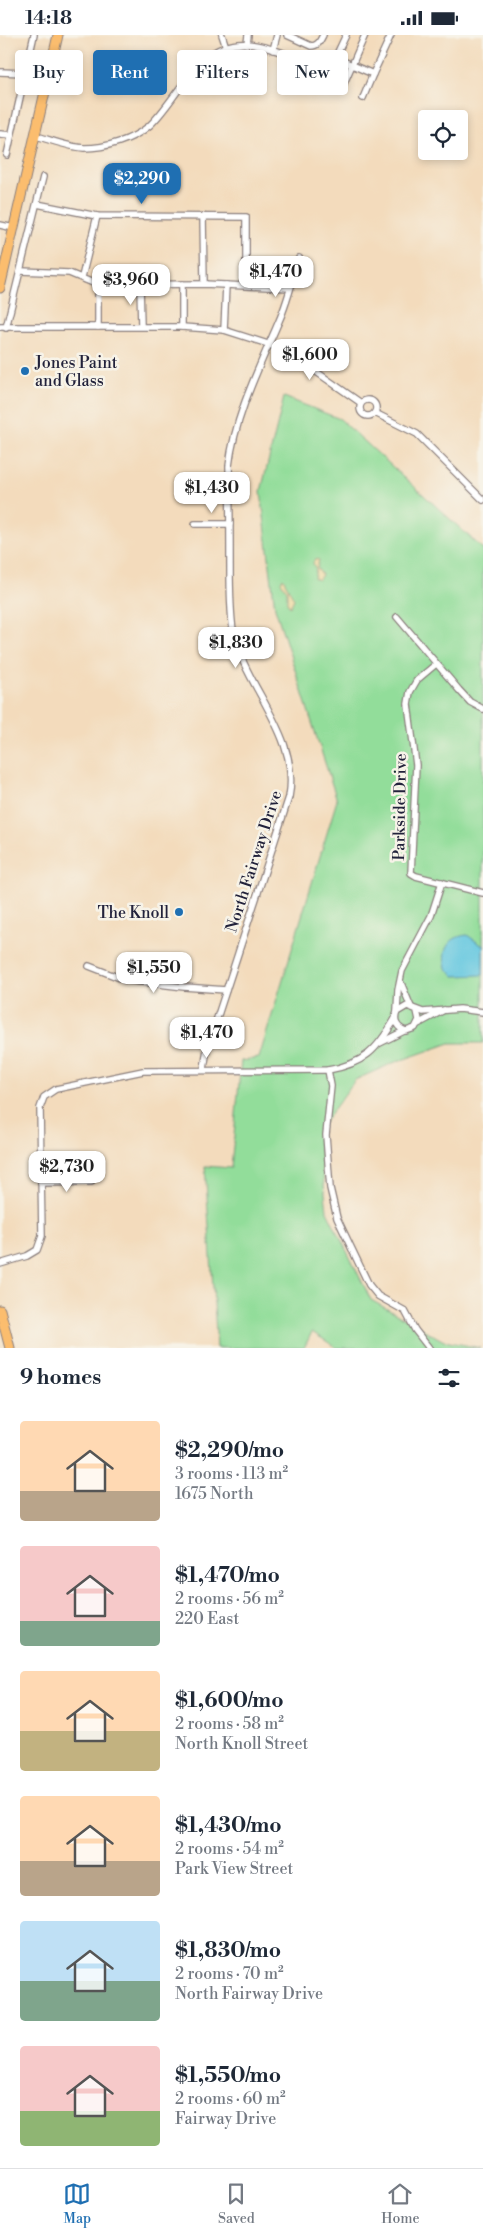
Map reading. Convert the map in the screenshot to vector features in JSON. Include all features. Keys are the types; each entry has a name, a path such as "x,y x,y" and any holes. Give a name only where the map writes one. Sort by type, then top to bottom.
{"main road":[{"path":"0,288 58,35"},
{"path":"0,1310 10,1348"}],"street":[{"path":"30,50 34,35"},
{"path":"222,35 226,47"},
{"path":"247,44 248,35"},
{"path":"273,50 277,35"},
{"path":"287,35 311,46 316,46 323,35"},
{"path":"339,50 346,35"},
{"path":"348,74 365,35"},
{"path":"363,98 391,35"},
{"path":"36,136 84,148 119,143 148,126 200,62 226,47 247,44 277,52"},
{"path":"348,63 373,74"},
{"path":"0,73 15,73"},
{"path":"7,155 20,95"},
{"path":"0,135 11,135"},
{"path":"43,177 21,271 3,327 141,326 224,330 268,344 295,357 361,403"},
{"path":"37,204 97,216 246,217 246,285"},
{"path":"82,277 97,216"},
{"path":"203,216 204,284"},
{"path":"0,225 14,229"},
{"name":"North Fairway Drive","path":"204,1069 207,1049 289,797 292,781 276,721 240,654 233,630 230,601 230,466 236,426 268,344 280,320 299,258"},
{"path":"21,271 69,273 98,285 204,284 290,288"},
{"path":"182,284 182,327"},
{"path":"98,285 98,327"},
{"path":"140,285 141,326"},
{"path":"224,330 226,285"},
{"path":"361,403 368,400 374,403 376,407 375,413"},
{"path":"361,403 360,411 363,415 371,416 375,413"},
{"path":"375,413 417,434 483,500"},
{"path":"195,524 230,524"},
{"path":"398,617 436,664 470,701 483,709"},
{"name":"Parkside Drive","path":"436,664 416,680 410,692 408,704 416,765 411,873 442,882"},
{"path":"380,1043 395,1019 402,971 431,916 442,882 483,893"},
{"path":"89,966 125,980 226,990"},
{"path":"401,983 411,1007 417,1011 460,1009 483,1013"},
{"path":"397,1012 403,1007 411,1007"},
{"path":"0,1264 27,1257 38,1250 42,1236 40,1108 44,1097 56,1089 127,1073 204,1069 328,1070 348,1067 363,1058 380,1043 399,1032 415,1028 418,1024 444,1010"},
{"path":"417,1011 419,1016 418,1024"},
{"path":"395,1019 398,1027 406,1031"},
{"path":"328,1070 331,1086 326,1135 330,1188 337,1218 369,1285 378,1296 405,1311 416,1330 430,1348"},
{"path":"41,1183 91,1182"}],"green space":[{"path":"284,397 340,419 483,549 483,1043 450,1043 393,1063 355,1080 318,1131 327,1211 371,1300 444,1341 481,1348 337,1348 312,1332 304,1348 217,1348 205,1166 231,1168 241,1061 259,1058 337,800 275,608 261,491"}],"sand":[{"path":"315,559 319,560 317,568 322,575 318,580 314,578 316,569 313,563"},
{"path":"283,578 294,599 290,607 287,602 287,590 281,582"}],"water":[{"path":"467,935 483,946 483,975 454,976 446,968 444,956 447,946 460,936"}],"place":[{"name":"Jones Paint and Glass","path":"25,371"},
{"name":"The Knoll","path":"179,912"}]}
